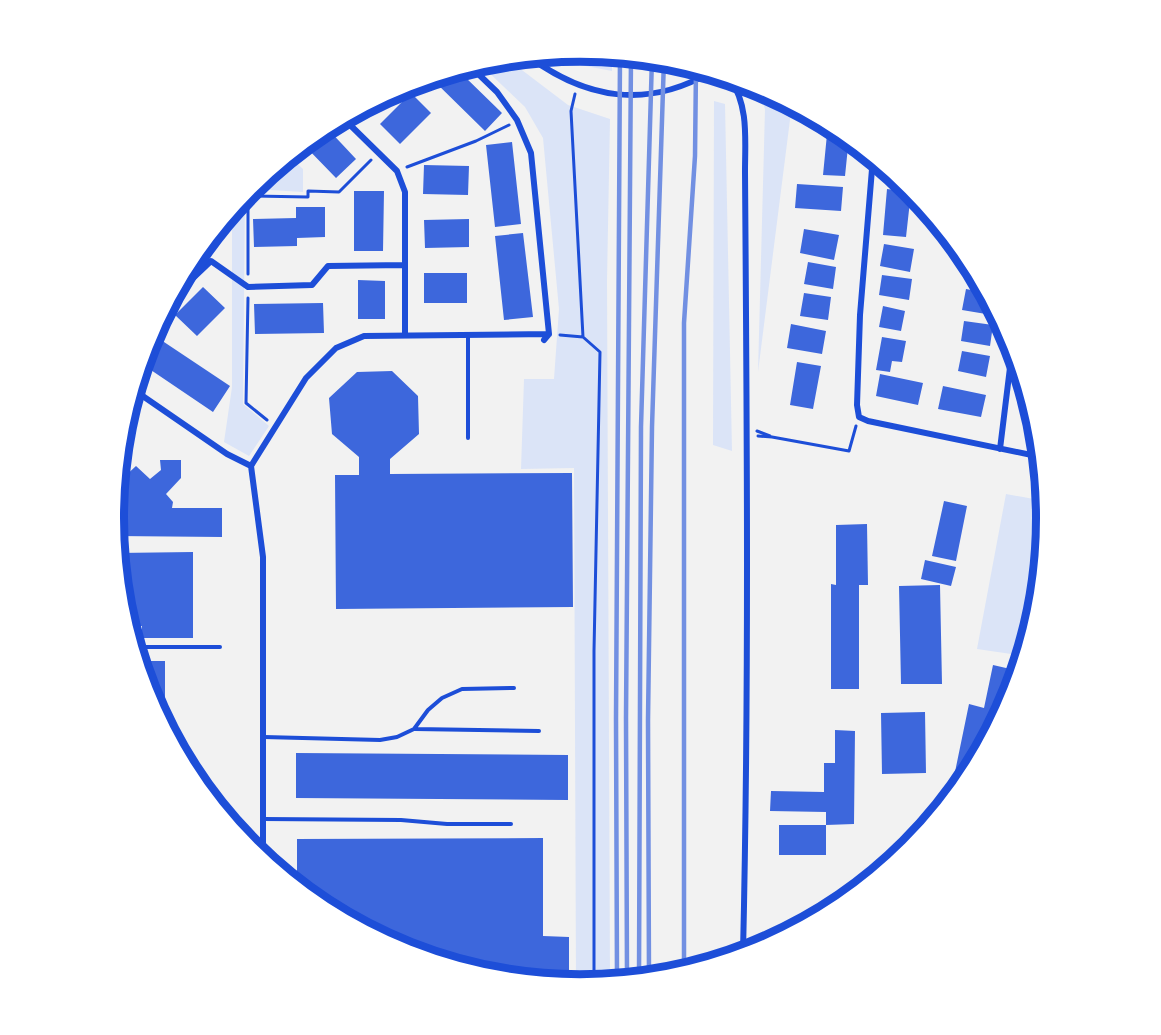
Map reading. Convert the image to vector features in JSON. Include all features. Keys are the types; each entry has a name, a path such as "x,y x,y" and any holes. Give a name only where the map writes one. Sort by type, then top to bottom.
{"street":[{"path":"538,63 576,85 604,93 631,96 656,94 690,84 701,78"},
{"path":"478,73 497,92 517,120 531,153 549,333 544,340"},
{"path":"736,89 744,110 747,432 746,843 743,943"},
{"path":"350,125 397,171 405,192 405,335"},
{"path":"872,168 860,315 857,405 859,417 868,421 1033,455"},
{"path":"192,279 211,261 248,287 312,285 328,266 405,265"},
{"path":"263,845 263,557 251,466 306,378 336,348 364,336 549,333"},
{"path":"1000,449 1010,366"},
{"path":"141,395 227,454 251,466"}],"lane":[{"path":"468,334 468,438"},
{"path":"143,646 220,647"},
{"path":"414,729 428,710 442,698 462,688 514,688"},
{"path":"263,737 380,740 397,737 414,729 539,731"},
{"path":"263,819 511,824"}],"path":[{"path":"576,85 571,111 583,337"},
{"path":"397,171 476,141 517,120"},
{"path":"259,195 308,197 308,191 339,192 378,153"},
{"path":"248,206 246,403 275,427"},
{"path":"549,333 583,337 600,352 594,651 594,974"},
{"path":"747,432 849,451 859,417"}],"shaded area":[{"path":"572,62 612,62 612,71"},
{"path":"516,66 568,105 610,119 607,281 610,973 576,974 574,468 521,469 524,379 554,379 559,309 543,138 525,107 487,71"},
{"path":"761,99 791,114 758,372 765,109"},
{"path":"714,101 725,104 732,451 713,445"},
{"path":"296,162 303,169 303,192 264,190"},
{"path":"245,209 243,404 269,426 249,456 224,442 232,387 232,224"},
{"path":"1006,494 1036,499 1036,547 1033,577 1015,655 977,649"}],"building":[{"path":"464,76 502,113 485,131 438,85"},
{"path":"412,94 431,113 400,144 380,124"},
{"path":"827,134 848,148 845,176 823,175"},
{"path":"333,135 356,159 336,178 310,151"},
{"path":"512,142 521,224 495,227 486,145"},
{"path":"424,165 469,166 468,195 423,194"},
{"path":"797,184 843,187 841,211 795,208"},
{"path":"887,189 898,190 910,203 906,237 883,235"},
{"path":"354,191 384,191 383,251 354,251"},
{"path":"296,207 325,207 325,237 297,238 297,246 254,247 253,219 296,218"},
{"path":"469,219 469,247 425,248 424,220"},
{"path":"804,229 839,235 834,260 800,253"},
{"path":"523,233 533,317 504,320 495,236"},
{"path":"884,244 914,249 910,272 880,266"},
{"path":"808,262 836,267 833,289 804,284"},
{"path":"424,273 467,273 467,303 424,303"},
{"path":"882,275 912,279 909,300 879,295"},
{"path":"358,280 385,281 385,319 358,319"},
{"path":"203,287 225,308 197,336 175,315"},
{"path":"966,289 975,291 988,314 962,310"},
{"path":"804,293 831,297 828,320 800,316"},
{"path":"323,303 324,333 255,334 254,304"},
{"path":"883,306 905,311 901,331 879,327"},
{"path":"964,321 993,325 990,346 961,341"},
{"path":"791,324 826,331 822,354 787,348"},
{"path":"882,337 906,341 902,362 892,361 890,372 876,370"},
{"path":"161,340 230,386 213,412 150,369"},
{"path":"962,351 990,356 986,377 958,371"},
{"path":"797,362 821,366 813,409 790,405"},
{"path":"392,371 418,396 419,434 390,459 390,474 572,473 573,607 336,609 335,475 359,475 359,457 332,434 329,398 357,372"},
{"path":"880,374 923,383 918,405 876,396"},
{"path":"943,386 986,395 981,417 938,409"},
{"path":"160,460 181,460 181,478 166,494 173,502 172,508 222,508 222,537 125,536 126,475 136,466 150,479 161,470"},
{"path":"944,501 967,506 956,561 932,556"},
{"path":"867,524 868,585 859,585 859,689 831,689 831,584 836,585 836,525"},
{"path":"193,552 193,638 142,638 142,626 138,626 133,606 126,553"},
{"path":"925,560 956,567 951,586 921,579"},
{"path":"940,585 942,684 901,684 899,586"},
{"path":"148,661 165,661 165,704"},
{"path":"993,665 1010,669 989,719 953,780 969,704 984,708"},
{"path":"925,712 926,773 882,774 881,713"},
{"path":"835,730 855,731 854,824 826,825 826,812 770,811 771,791 824,792 824,763 835,763"},
{"path":"296,753 568,755 568,800 296,798"},
{"path":"779,825 826,825 826,855 779,855"},
{"path":"543,838 543,936 569,937 569,974 521,970 462,958 406,939 379,926 327,897 297,874 297,839"}],"railway":[{"path":"617,972 616,718 620,63"},
{"path":"627,971 626,718 631,64"},
{"path":"639,970 641,427 652,67"},
{"path":"649,968 648,720 652,427 664,69"},
{"path":"684,962 684,323 695,156 696,76"}]}
